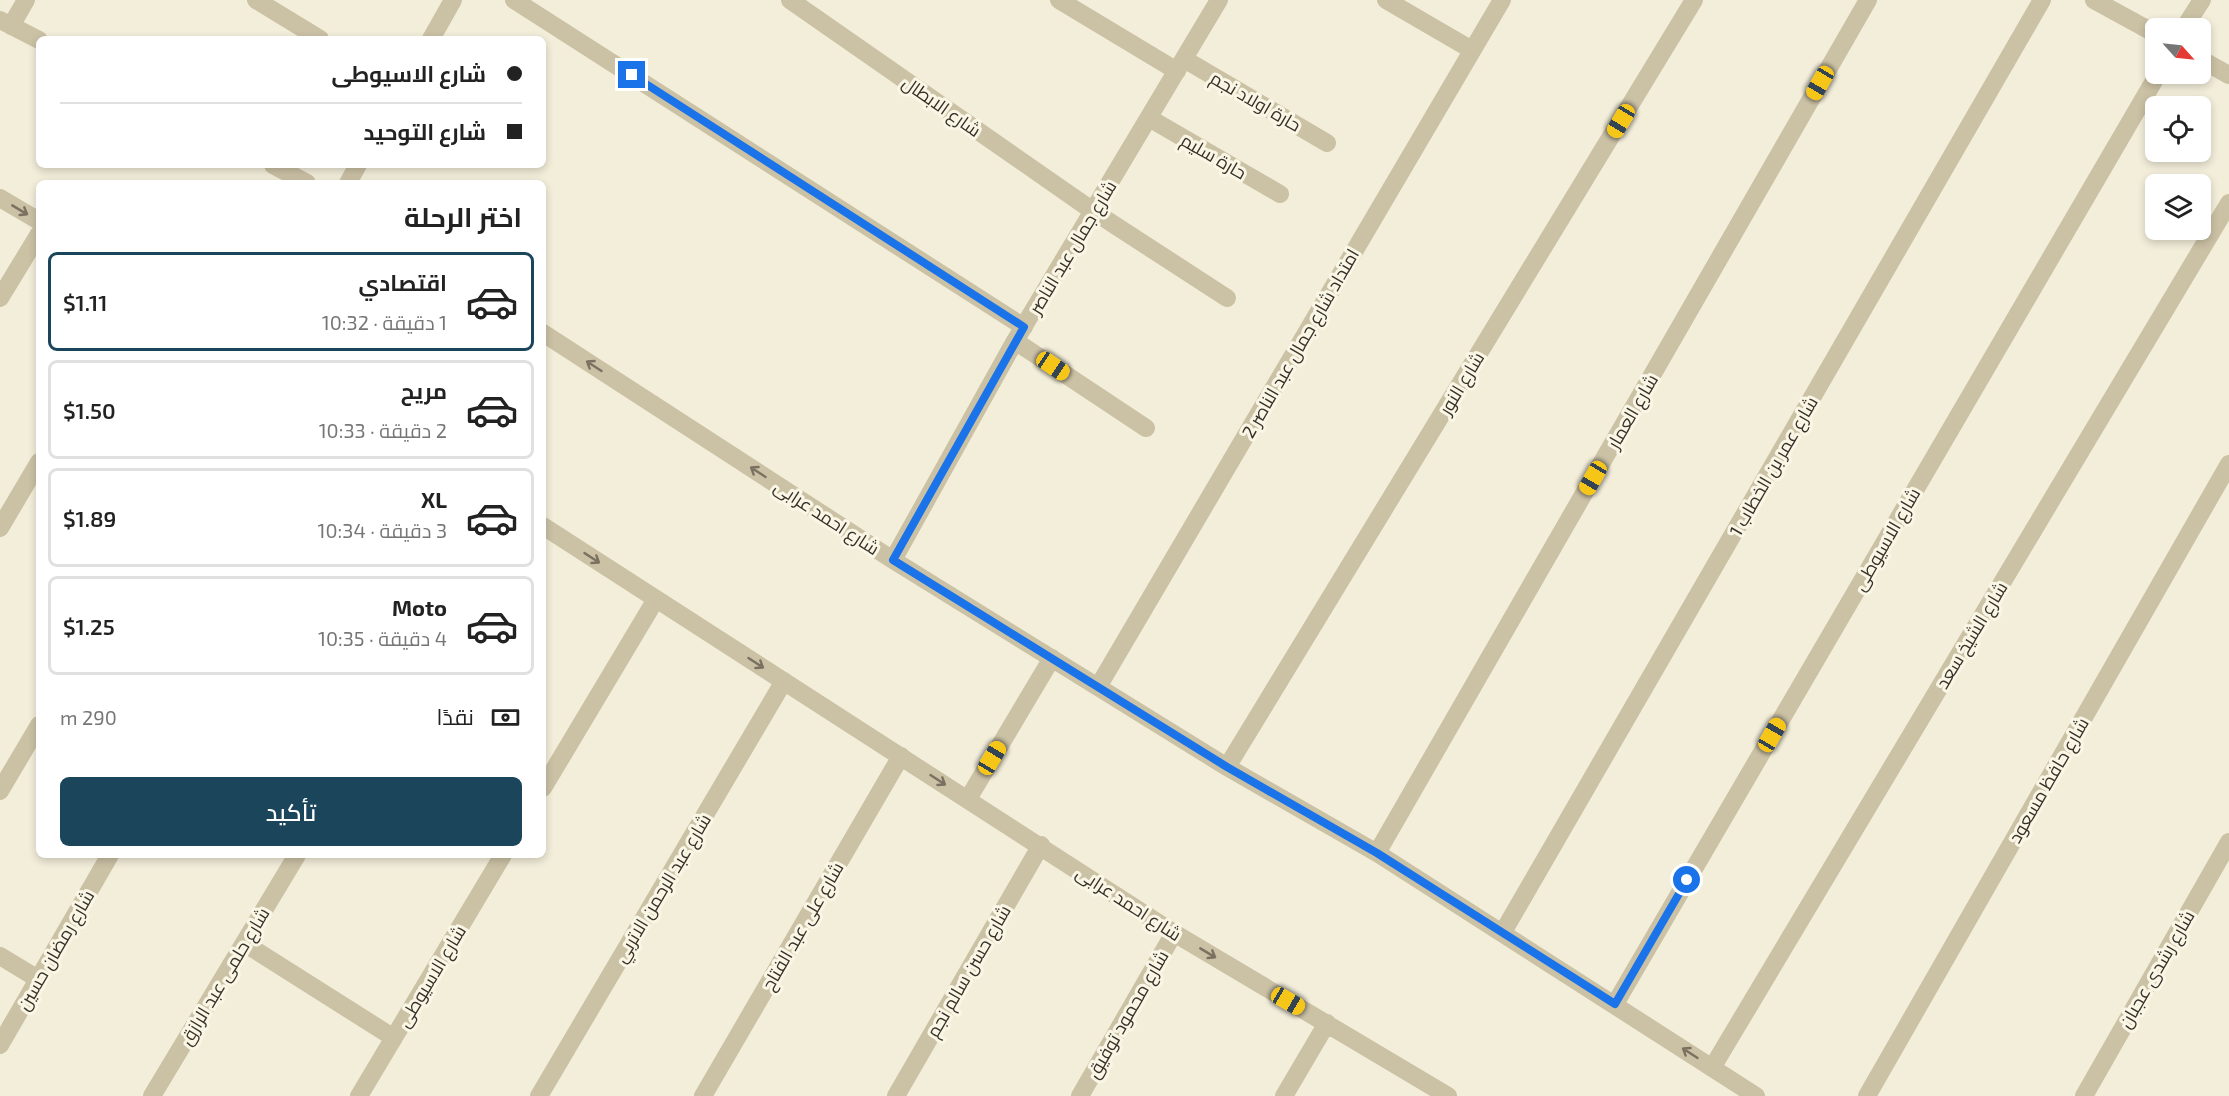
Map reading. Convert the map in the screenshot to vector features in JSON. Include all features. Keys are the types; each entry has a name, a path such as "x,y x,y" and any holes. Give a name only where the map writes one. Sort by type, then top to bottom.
{"street":[{"path":"26,0 6,23 36,38"},
{"path":"256,0 315,36"},
{"path":"433,36 453,0"},
{"path":"514,0 1020,334 1146,428"},
{"name":"شارع الابطال","path":"790,0 1093,211 1227,298"},
{"name":"حارة اولاد نجم","path":"1059,0 1327,143"},
{"name":"شارع جمال عبد الناصر","path":"893,560 1020,334 1219,0"},
{"path":"1386,0 1472,50"},
{"name":"امتداد شارع جمال عبد الناصر 2","path":"1098,687 1502,0"},
{"name":"شارع النور","path":"1227,767 1694,0"},
{"name":"شارع العمار","path":"1377,853 1868,0"},
{"name":"شارع عمر بن الخطاب 1","path":"1503,932 2042,0"},
{"path":"2094,0 2145,28"},
{"path":"2190,18 2202,0"},
{"path":"2211,65 2229,75"},
{"name":"شارع الاسيوطى","path":"1615,1004 2152,84"},
{"name":"حارة سليم","path":"1149,118 1280,194"},
{"path":"279,168 301,180"},
{"path":"0,198 36,219"},
{"name":"شارع الشيخ سعد","path":"1712,1068 2229,203"},
{"path":"0,298 36,239"},
{"name":"شارع احمد عرابى","path":"546,335 893,560 1227,767 1377,853 1756,1096"},
{"name":"شارع حافظ مسعود","path":"1867,1096 2229,464"},
{"path":"0,528 36,467"},
{"name":"شارع احمد عرابى","path":"546,528 1041,845 1174,933 1448,1096"},
{"path":"546,783 656,599"},
{"path":"968,798 1052,658"},
{"name":"شارع عبد الرحمن الاتربي","path":"540,1096 784,681"},
{"path":"0,791 36,730"},
{"name":"شارع على عبد الفتاح","path":"703,1096 901,756"},
{"name":"شارع رشدى عجبان","path":"2084,1096 2229,842"},
{"name":"شارع حسن سالم نجم","path":"896,1096 1041,845"},
{"name":"شارع رمضان حسين","path":"0,1045 108,858"},
{"name":"شارع حلمى عبد الرازق","path":"152,1096 295,858"},
{"name":"شارع الاسيوطى","path":"359,1096 501,858"},
{"name":"شارع محمود توفيق","path":"1080,1096 1174,933"},
{"path":"244,943 394,1038"},
{"path":"0,956 38,979"},
{"path":"1284,1096 1327,1023"}],"route":[{"path":"632,75 1024,327 893,560 1227,767 1377,853 1615,1004 1687,880"}]}
